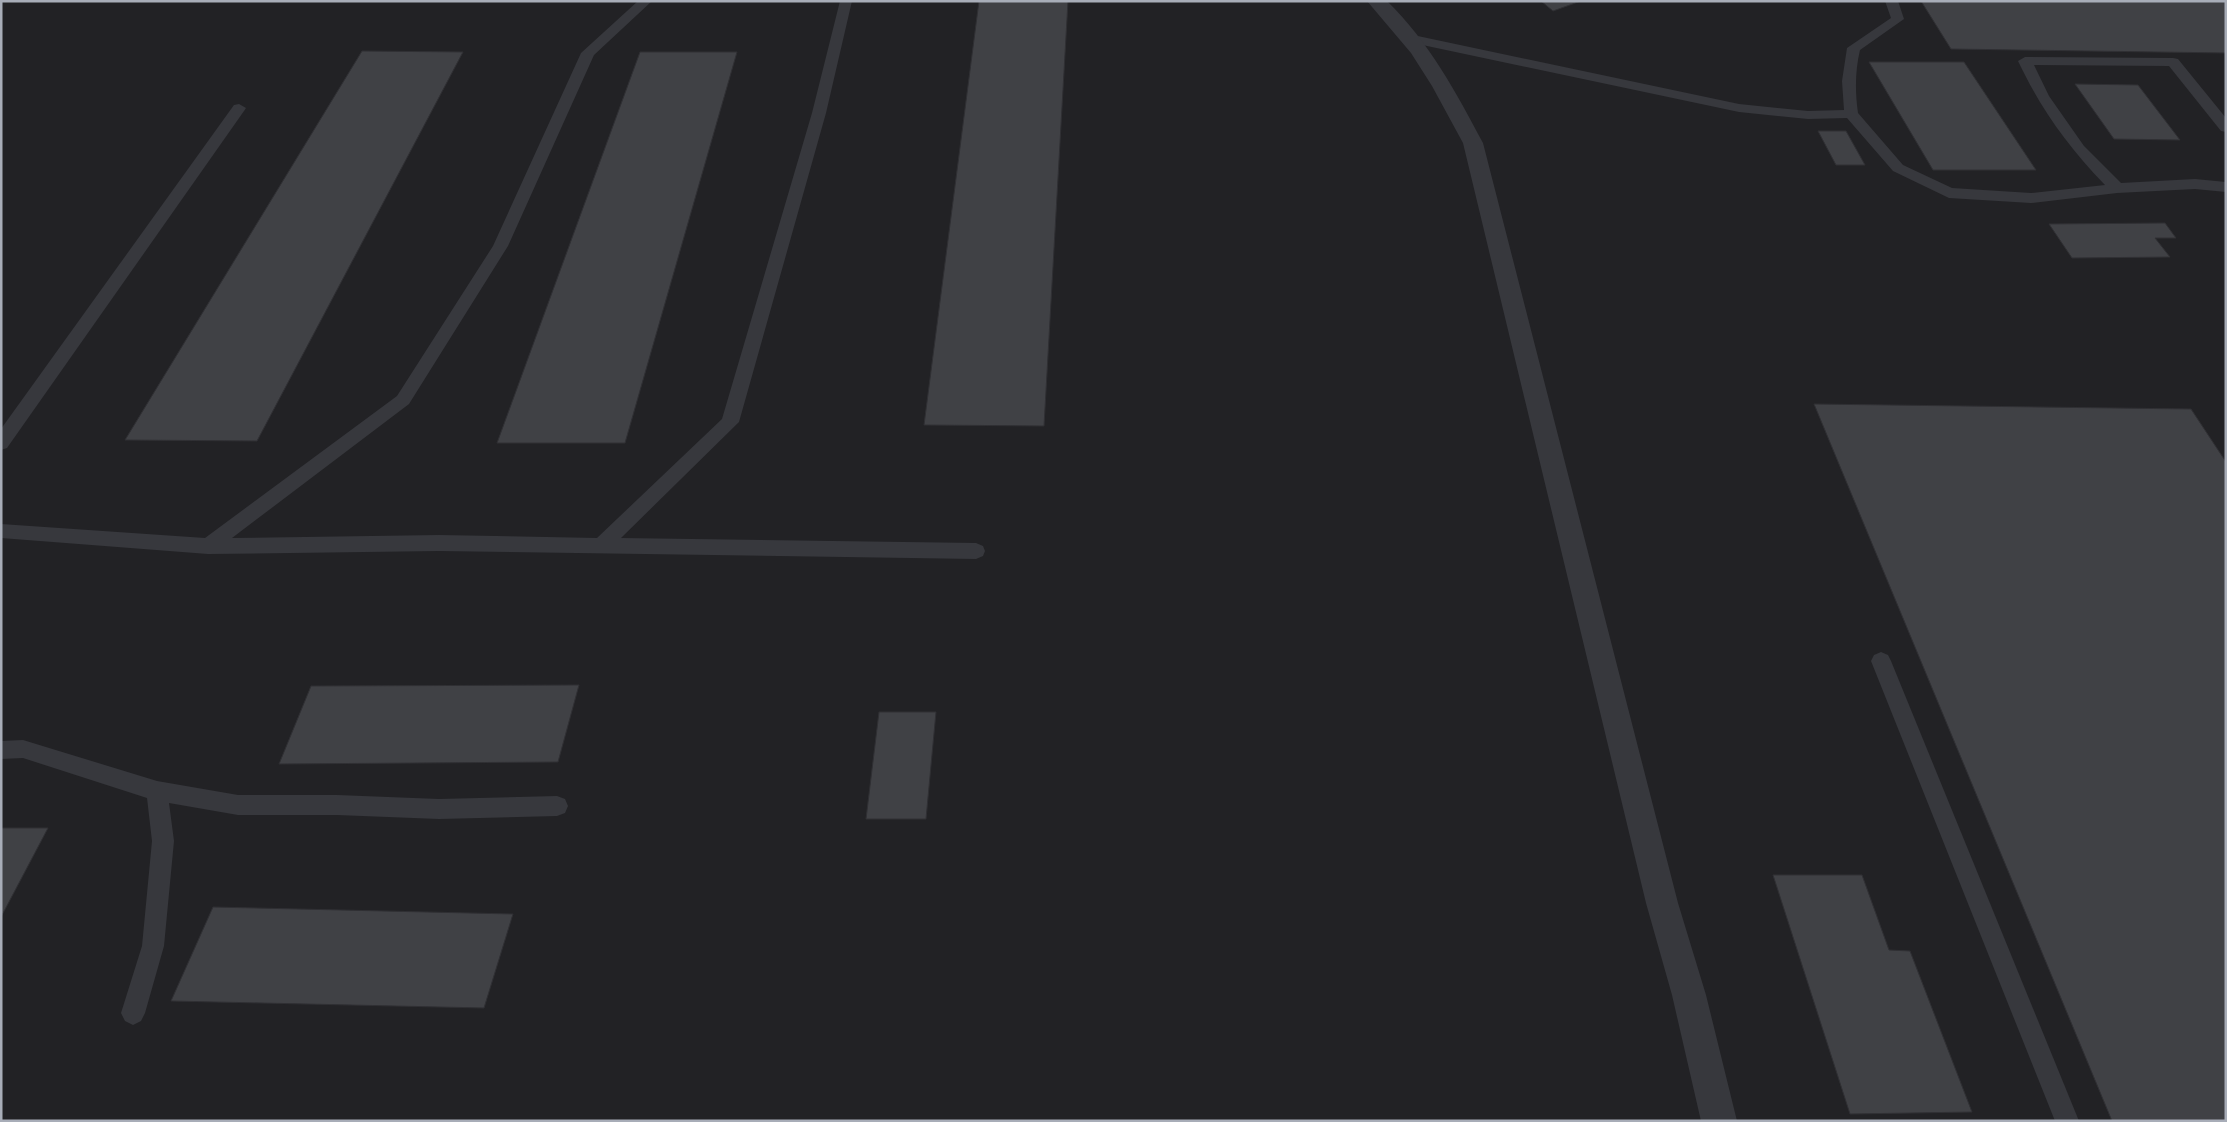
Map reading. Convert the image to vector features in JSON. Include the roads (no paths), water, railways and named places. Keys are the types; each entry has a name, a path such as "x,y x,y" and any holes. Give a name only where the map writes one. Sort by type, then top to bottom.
{"street":[{"path":"1376,1 1413,39 1442,83 1472,143 1659,894 1689,995 1719,1121"}],"lane":[{"path":"208,546 402,400 500,246 588,53 646,1"},
{"path":"602,546 730,422 819,113 846,1"},
{"path":"1890,1 1898,19 1854,48 1848,89 1851,114 1898,168 1949,193 2031,198 2116,188 2195,184 2226,187"},
{"path":"1413,39 1739,108 1808,115 1851,114"},
{"path":"2116,188 2079,149 2042,96 2026,61 2173,62 2226,128"},
{"path":"1,443 239,108"},
{"path":"1,531 208,546 439,543 976,551"},
{"path":"1882,662 2067,1121"},
{"path":"1,750 23,749 158,791 238,805 337,805 439,809 557,806"},
{"path":"133,1013 153,946 163,841 158,791"}]}
